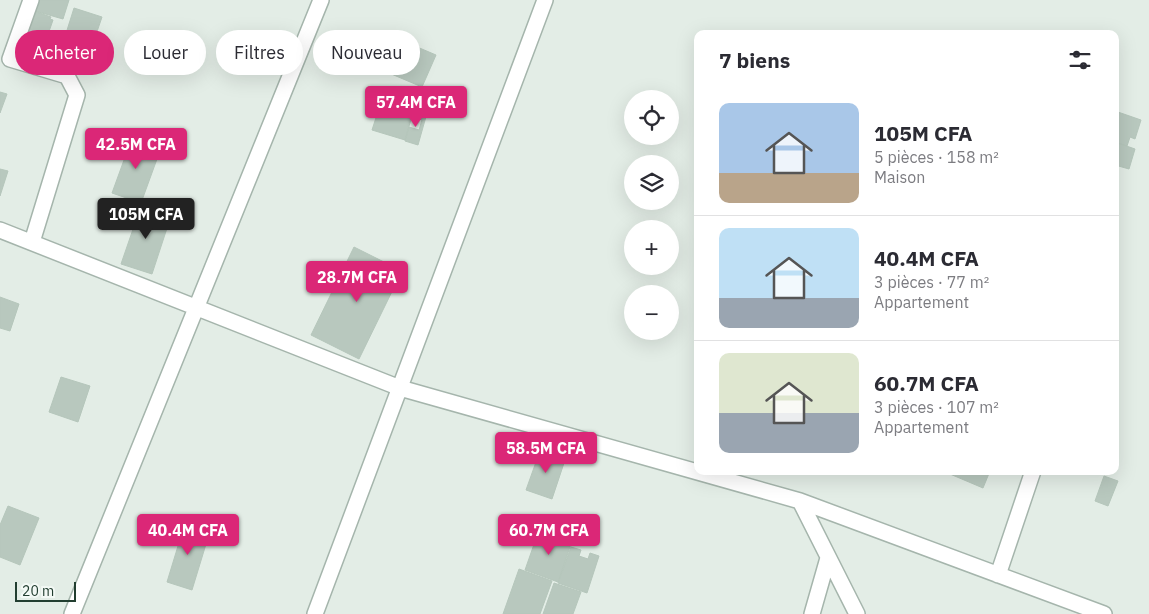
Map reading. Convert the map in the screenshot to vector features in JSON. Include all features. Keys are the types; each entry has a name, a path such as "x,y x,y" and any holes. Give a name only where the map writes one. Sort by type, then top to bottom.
{"street":[{"path":"31,0 10,59 67,76 77,95 32,242"},
{"path":"72,614 321,0"},
{"path":"315,614 545,0"},
{"path":"0,230 400,388 694,471"},
{"path":"708,475 800,501 1104,614"},
{"path":"998,575 1032,475"},
{"path":"800,501 857,614"},
{"path":"812,614 828,558"}],"building":[{"path":"38,0 69,0 63,19 35,11"},
{"path":"74,8 102,17 98,30 67,30"},
{"path":"34,11 51,17 50,19 53,20 50,30 28,30"},
{"path":"420,48 436,55 422,87 394,75 420,75"},
{"path":"0,92 7,94 0,113"},
{"path":"382,99 414,109 405,140 372,130"},
{"path":"415,109 427,113 418,145 405,141 409,127 419,130 422,120 413,117"},
{"path":"1119,112 1141,120 1135,139 1130,137 1127,146 1119,143"},
{"path":"132,138 161,148 141,203 112,193"},
{"path":"1119,143 1135,149 1129,169 1119,166"},
{"path":"0,169 8,171 0,196"},
{"path":"141,206 171,216 152,274 121,264"},
{"path":"354,247 402,271 359,359 311,335"},
{"path":"0,297 19,304 10,331 0,328"},
{"path":"61,377 90,386 78,422 49,412"},
{"path":"541,448 566,457 552,499 526,490"},
{"path":"952,475 988,475 983,488"},
{"path":"1104,476 1118,481 1108,506 1095,501"},
{"path":"8,506 39,518 20,565 0,557 0,525"},
{"path":"185,523 210,531 192,590 167,582"},
{"path":"539,530 572,541 558,582 525,570"},
{"path":"571,547 581,550 579,556 588,559 590,553 599,556 587,593 558,583"},
{"path":"519,569 552,581 540,614 503,614"},
{"path":"554,583 581,592 573,614 543,614"}]}
